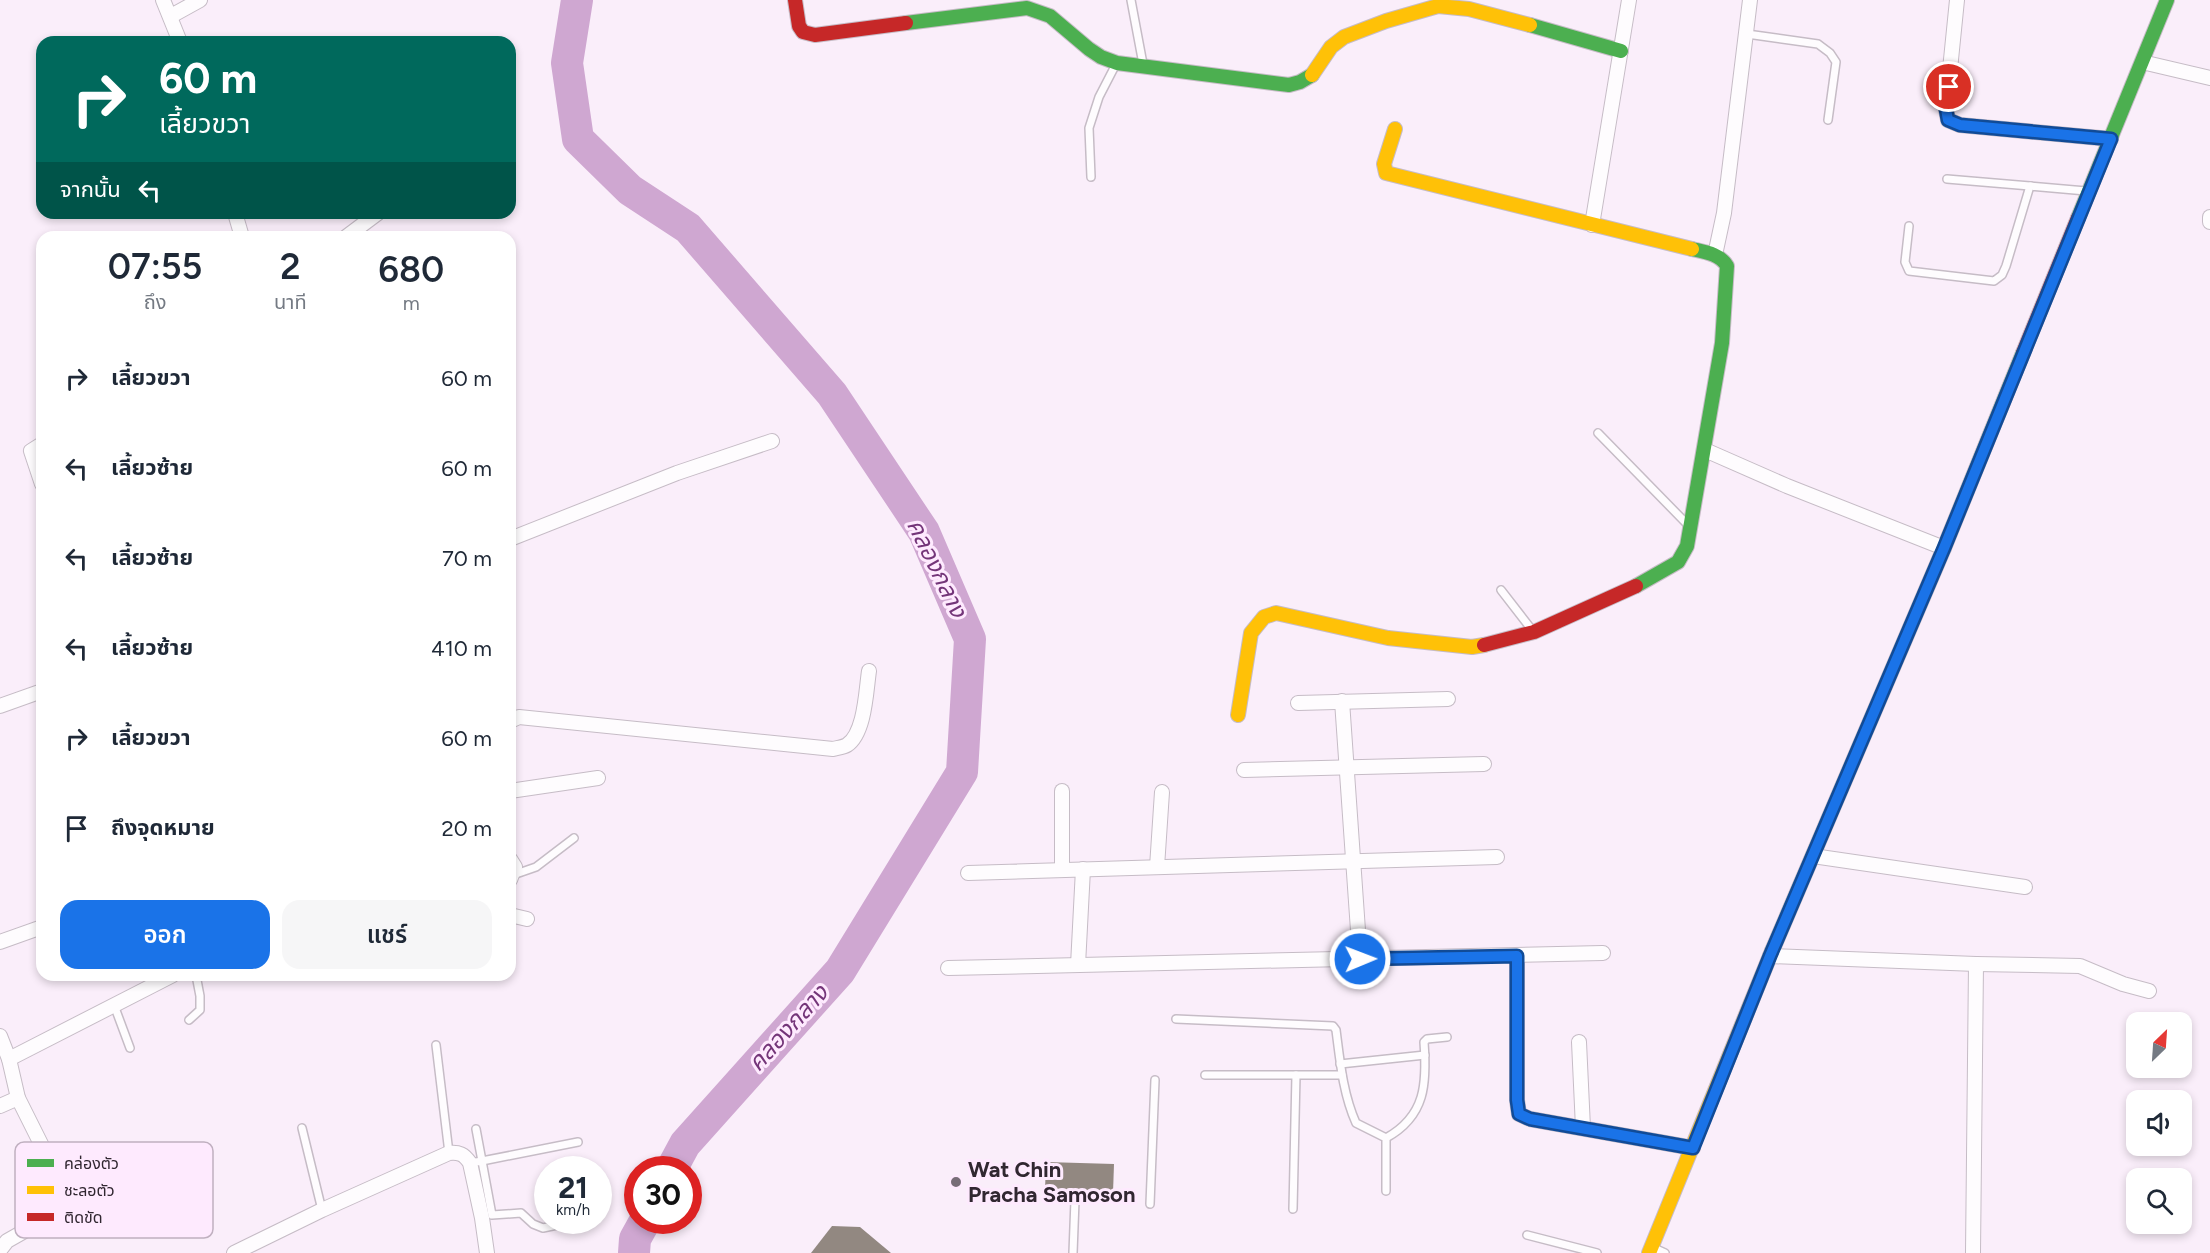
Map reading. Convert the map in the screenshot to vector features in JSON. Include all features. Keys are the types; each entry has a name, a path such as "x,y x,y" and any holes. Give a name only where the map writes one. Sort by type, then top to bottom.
{"street":[{"path":"163,0 178,36"},
{"path":"171,16 200,0"},
{"path":"795,0 799,26 803,32 815,35 1027,8 1053,16 1098,56 1117,63 1290,86 1304,82 1315,72 1338,40 1437,6 1458,6 1479,11 1621,51"},
{"path":"1592,225 1629,0"},
{"path":"1715,255 1724,213 1750,0"},
{"path":"1958,0 1946,109 1948,120 1960,125 2111,139"},
{"path":"1650,1250 1770,956 1944,548 2167,0"},
{"path":"2142,62 2210,78"},
{"path":"1238,715 1251,633 1263,617 1276,613 1388,638 1463,646 1498,643 1534,632 1640,584 1678,562 1687,546 1722,343 1727,266 1724,261 1715,255 1386,173 1384,164 1395,129"},
{"path":"354,231 370,219"},
{"path":"516,537 677,473 772,441"},
{"path":"36,448 31,451 36,466"},
{"path":"1705,450 1787,486 1944,548"},
{"path":"516,718 833,748 847,745 857,735 861,724 869,672"},
{"path":"0,706 36,693"},
{"path":"1298,703 1448,699"},
{"path":"1342,701 1360,959"},
{"path":"1244,770 1484,764"},
{"path":"516,790 598,778"},
{"path":"1062,791 1062,869"},
{"path":"1157,867 1162,792"},
{"path":"1813,856 2025,888"},
{"path":"969,873 1497,857"},
{"path":"1078,965 1083,869"},
{"path":"516,916 527,919"},
{"path":"0,942 36,929"},
{"path":"948,968 1602,953"},
{"path":"1517,956 1517,1100 1519,1114 1530,1119 1693,1148"},
{"path":"1770,956 2080,966 2123,984 2149,991"},
{"path":"1973,1253 1976,964"},
{"path":"9,1059 161,981"},
{"path":"0,1036 9,1059 18,1098 40,1142"},
{"path":"1579,1042 1582,1128"},
{"path":"0,1106 18,1098"},
{"path":"234,1253 448,1153 458,1152 476,1162 487,1253"},
{"path":"0,1250 7,1241 15,1236"}],"lane":[{"path":"1131,0 1144,66"},
{"path":"1747,34 1818,44 1830,53 1836,62 1828,120"},
{"path":"1091,177 1089,128 1099,97 1117,63"},
{"path":"1947,179 2089,191"},
{"path":"1909,226 1905,262 1909,271 1994,281 2002,275 2006,266 2030,186"},
{"path":"1598,433 1691,528"},
{"path":"1501,590 1534,632"},
{"path":"516,876 536,867 574,838"},
{"path":"189,1020 200,1010 197,981"},
{"path":"114,1005 130,1048"},
{"path":"1176,1019 1333,1026 1336,1030 1342,1075 1356,1123 1386,1138"},
{"path":"1386,1138 1401,1130 1413,1116 1422,1097 1426,1069 1424,1042 1427,1039 1447,1037"},
{"path":"436,1045 448,1153"},
{"path":"1340,1064 1425,1055"},
{"path":"1205,1075 1342,1075"},
{"path":"1293,1209 1296,1075"},
{"path":"1150,1204 1155,1080"},
{"path":"302,1128 322,1210"},
{"path":"476,1129 476,1162 492,1215 521,1213 525,1214 534,1224"},
{"path":"1386,1138 1386,1191"},
{"path":"476,1162 578,1142"},
{"path":"1073,1253 1075,1200"},
{"path":"1527,1235 1598,1253"},
{"path":"1650,1250 1665,1253"}],"building":[{"path":"1046,1162 1114,1164 1113,1193 1045,1190"},
{"path":"832,1226 860,1227 891,1253 811,1253"}],"waterway":[{"name":"คลองกลาง","path":"577,0 567,63 578,139 630,190 688,228 832,394 924,532 970,639 962,772 840,971 685,1144 679,1156"},
{"name":"คลองกลาง","path":"634,1253 638,1234"}],"traffic: fast":[{"path":"2078,218 2167,0"},
{"path":"906,23 1027,8 1050,16 1089,49 1117,63 1289,85 1312,75"},
{"path":"1530,25 1621,51"},
{"path":"1636,586 1678,562 1687,546 1722,343 1727,266 1716,256 1692,249"},
{"path":"1772,951 1944,548 2023,353"}],"traffic: slow":[{"path":"1312,75 1331,47 1344,37 1386,21 1438,6 1469,9 1530,25"},
{"path":"1395,129 1384,164 1386,173 1692,249"},
{"path":"1238,715 1251,633 1264,617 1276,613 1388,638 1472,647 1484,645"},
{"path":"1649,1253 1772,951"}],"traffic: jam":[{"path":"795,0 799,26 803,32 815,35 906,23"},
{"path":"2023,353 2078,218"},
{"path":"1484,645 1534,632 1636,586"}],"place":[{"name":"Wat Chin Pracha Samoson","path":"956,1182"}],"route":[{"path":"1360,959 1517,956 1517,1100 1519,1114 1530,1119 1693,1148 1770,956 1944,548 2111,139 1960,125 1948,120 1946,109 1949,87"}]}
